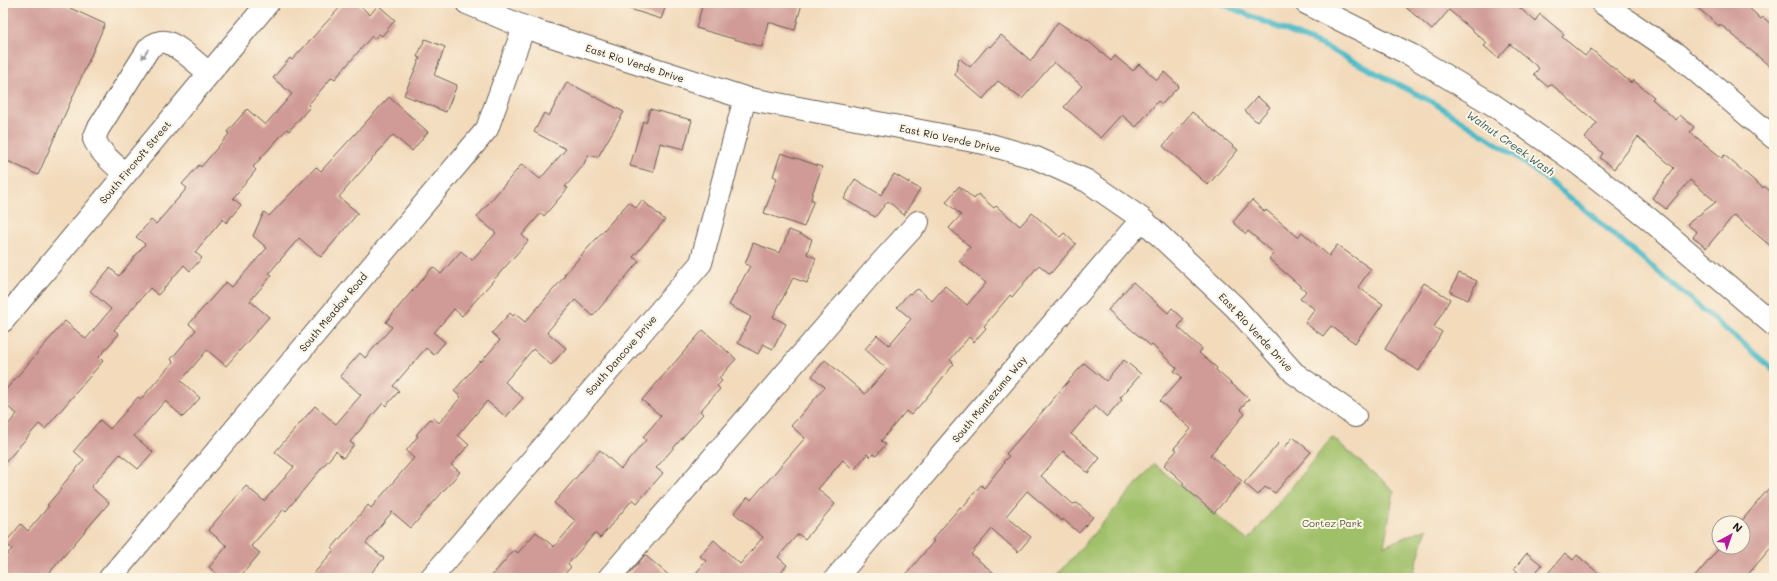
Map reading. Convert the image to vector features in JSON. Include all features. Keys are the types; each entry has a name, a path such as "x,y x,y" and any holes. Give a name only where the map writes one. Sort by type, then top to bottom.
{"street":[{"name":"South Fircroft Street","path":"3,321 268,3"},
{"name":"East Rio Verde Drive","path":"467,3 524,27 745,98 984,143 1036,158 1087,180 1142,219 1235,307 1294,373 1355,416"},
{"path":"1306,3 1411,55 1511,117 1580,165 1611,189 1774,325"},
{"path":"1602,3 1629,10 1675,53 1774,138"},
{"name":"South Meadow Road","path":"110,578 487,129 524,27"},
{"path":"126,174 106,158 94,140 98,129 149,48 156,43 166,42 178,48 209,74"},
{"name":"South Dancove Drive","path":"431,578 701,263 745,98"},
{"name":"South Montezuma Way","path":"836,578 1142,219"},
{"path":"609,578 878,266 918,222"}],"green space":[{"name":"Cortez Park","path":"1332,437 1394,491 1384,546 1427,528 1412,578 1055,578 1154,464 1248,541"}],"building":[{"path":"9,3 59,3 105,24 38,175 3,159 3,16"},
{"path":"344,3 357,3 370,15 378,5 395,20 382,36 379,34 374,39 372,36 335,79 332,77 308,105 310,107 289,131 287,129 253,167 256,170 233,198 241,205 226,223 223,219 195,252 202,258 190,271 184,265 158,295 150,288 114,330 119,334 99,357 103,361 45,429 39,424 3,465 3,431 17,414 3,403 3,393 65,321 86,339 111,309 90,291 110,268 119,276 145,244 136,237 151,220 156,224 187,188 182,184 199,165 201,167 229,134 227,132 247,109 265,125 292,94 273,78 290,58 292,60"},
{"path":"621,3 667,3 661,19 620,6"},
{"path":"703,3 802,3 795,30 768,22 762,47 696,28"},
{"path":"1401,3 1514,3 1535,21 1540,14 1564,34 1562,37 1585,56 1591,49 1631,83 1633,80 1654,97 1652,99 1676,120 1680,115 1694,127 1690,132 1722,158 1724,155 1763,188 1764,186 1774,194 1774,249 1734,215 1706,248 1693,237 1697,232 1687,224 1716,202 1690,180 1666,209 1652,198 1674,168 1638,137 1614,169 1600,158 1603,153 1585,138 1597,123 1551,84 1548,87 1534,75 1539,68 1510,44 1498,58 1484,46 1487,43 1449,10 1432,30"},
{"path":"1692,3 1744,3 1761,19 1763,17 1774,27 1774,70 1720,24 1719,26"},
{"path":"1058,22 1087,42 1088,41 1111,61 1115,56 1133,71 1139,64 1157,80 1164,72 1179,86 1162,104 1158,101 1136,127 1122,115 1101,138 1064,107 1082,86 1054,62 1022,99 998,81 983,99 955,75 959,58 970,67 988,46 990,47 1001,35 1031,61"},
{"path":"425,39 445,47 434,75 457,85 446,112 404,95 420,58 417,57"},
{"path":"567,82 624,112 598,157 588,155 583,166 565,187 568,188 544,216 541,213 522,235 528,241 462,316 454,309 434,333 445,342 434,355 426,348 393,386 399,391 386,406 383,403 350,442 354,445 343,458 336,451 286,511 284,509 251,546 260,553 239,578 221,578 209,567 227,546 208,530 246,486 264,501 294,467 275,452 315,406 336,424 361,395 340,376 360,353 365,358 392,327 386,322 433,267 441,274 461,251 472,260 496,233 477,217 522,164 540,179 566,149 534,132 544,113 549,116"},
{"path":"389,97 428,132 412,151 393,135 339,197 358,213 321,257 299,238 269,273 272,275 250,301 269,317 226,366 207,350 181,381 200,398 183,417 165,401 134,436 153,452 138,469 120,454 91,487 109,503 45,578 3,578 3,559 12,549 5,543 21,524 28,531 49,506 47,505 61,489 60,488 84,460 74,451 100,420 110,429 138,397 141,399 173,362 171,359 196,330 189,324 226,282 232,287 267,248 253,236 264,212 269,216 316,167 321,171"},
{"path":"1257,97 1270,107 1257,122 1245,111"},
{"path":"650,109 692,120 684,149 660,143 653,172 630,166 643,121 646,123"},
{"path":"1192,112 1238,150 1208,185 1163,146"},
{"path":"781,153 822,167 812,194 811,200 814,200 804,227 764,213 777,178 773,176"},
{"path":"894,174 920,189 904,215 888,201 875,217 844,199 855,179 881,195"},
{"path":"959,186 974,199 978,194 994,208 996,206 1020,226 1032,213 1060,237 1064,233 1076,244 1050,274 1039,265 1012,297 1010,295 984,326 986,328 974,342 969,337 950,360 954,364 921,404 911,415 906,411 881,441 886,444 876,456 873,454 870,457 867,454 854,470 843,460 818,489 835,504 805,539 798,534 778,557 787,565 776,578 692,578 706,561 700,556 714,540 740,564 763,537 734,513 748,497 751,500 805,438 791,426 825,387 812,376 825,360 865,394 887,369 865,349 877,335 889,345 911,319 897,307 909,293 910,294 918,289 932,301 945,286 967,305 986,283 959,261 970,247 949,228 961,215 946,202"},
{"path":"642,200 665,220 633,257 639,261 593,316 575,300 547,332 566,348 551,365 533,349 505,382 523,398 506,417 487,401 458,435 469,445 451,465 460,472 411,528 392,512 366,543 384,558 367,578 310,578 334,550 332,548 368,505 371,508 414,458 406,451 418,436 416,435 430,419 432,420 434,418 439,423 461,397 454,391 500,340 492,333 510,313 513,316 515,314 525,322 565,276 564,275 629,202 636,208"},
{"path":"1252,200 1265,212 1266,210 1298,237 1302,232 1329,256 1337,245 1371,269 1358,287 1383,304 1355,343 1331,326 1323,336 1305,323 1315,309 1300,299 1306,291 1269,259 1274,253 1248,231 1246,234 1233,222"},
{"path":"789,230 812,239 807,254 816,258 807,283 793,278 773,317 786,324 773,349 763,344 758,354 738,343 751,317 729,305 750,266 745,264 753,243 780,253"},
{"path":"1459,273 1477,281 1468,300 1450,292"},
{"path":"1133,282 1168,313 1172,308 1184,319 1178,327 1202,349 1199,353 1249,399 1240,409 1245,414 1210,455 1242,481 1214,513 1182,485 1184,483 1164,465 1177,450 1174,448 1191,429 1160,401 1182,377 1174,371 1177,368 1152,345 1151,346 1108,310"},
{"path":"1424,283 1450,299 1434,327 1442,332 1419,371 1385,349"},
{"path":"703,330 736,359 719,378 722,381 717,386 720,389 700,411 703,414 656,468 663,473 637,503 633,499 600,538 595,533 568,564 571,567 561,578 490,578 514,550 518,553 536,532 554,547 576,521 554,503 600,450 621,469 646,440 643,437 661,416 642,400"},
{"path":"1124,360 1141,374 1120,398 1122,400 1107,417 1095,406 1071,434 1100,458 1088,473 1063,451 1041,476 1073,504 1077,503 1093,517 1079,533 1063,519 1062,521 1027,491 1006,516 1031,537 1018,552 992,529 971,554 1000,578 903,578 960,507 962,508 981,485 984,488 1009,456 1006,454 1084,363 1106,381"},
{"path":"1293,437 1311,452 1275,493 1265,487 1258,495 1244,483 1279,443 1284,448"},
{"path":"1774,482 1774,544 1745,578 1694,578 1713,555 1751,555 1751,515 1747,515"},
{"path":"1527,553 1542,565 1531,578 1525,578 1514,569"},
{"path":"1565,553 1573,560 1577,555 1604,578 1544,578"},
{"path":"645,555 672,578 626,578"}],"waterway":[{"name":"Walnut Creek Wash","path":"1219,3 1326,47 1434,103 1516,156 1577,203 1774,370"}]}
